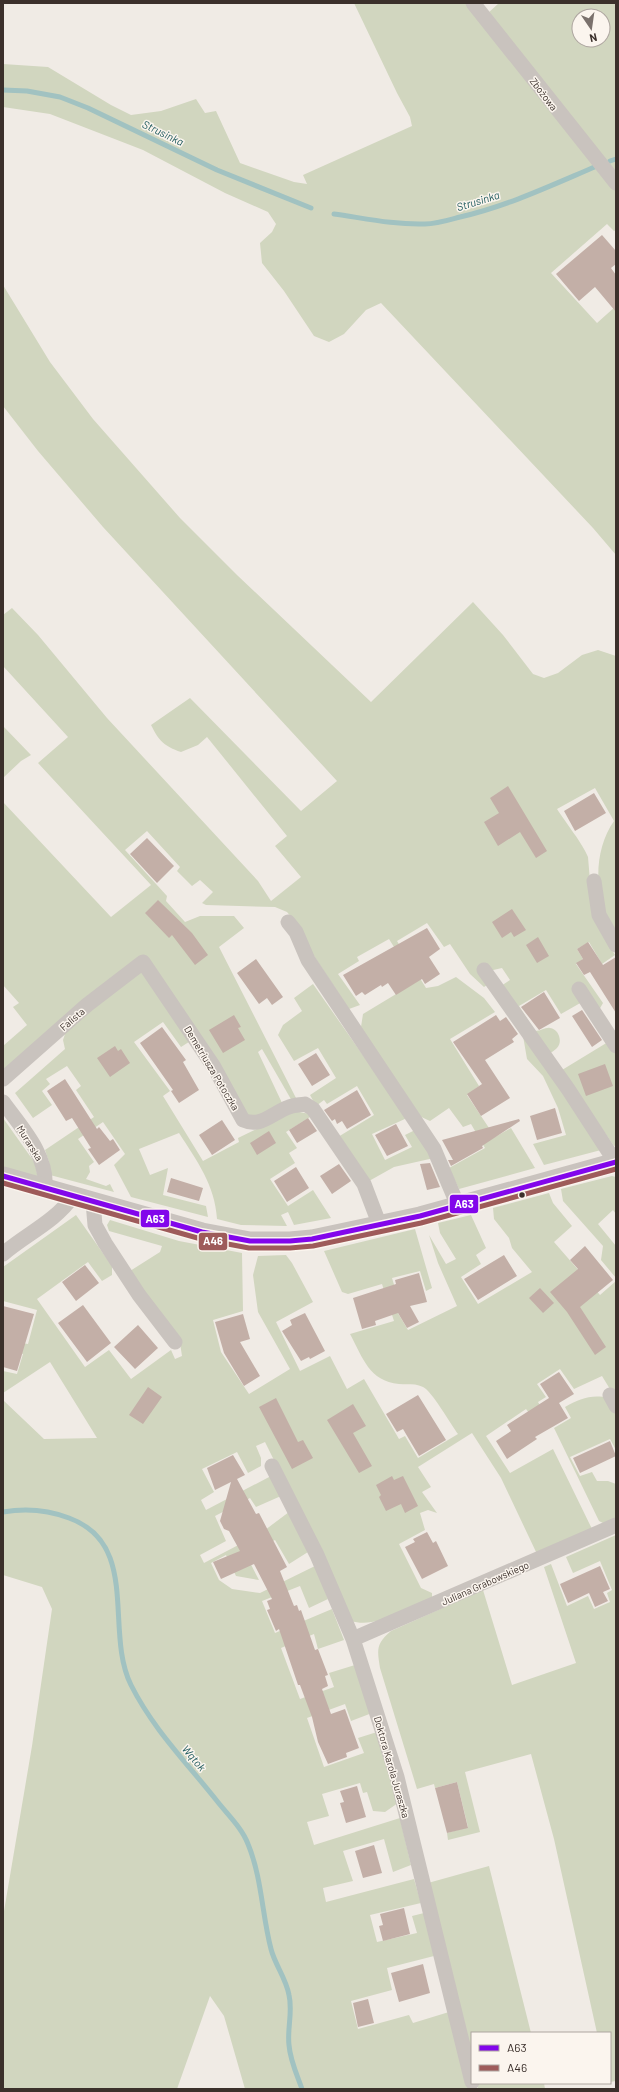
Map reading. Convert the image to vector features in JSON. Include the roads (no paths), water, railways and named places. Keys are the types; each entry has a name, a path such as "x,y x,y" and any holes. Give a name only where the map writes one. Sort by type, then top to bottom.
{"street":[{"name":"Zbożowa","path":"473,3 559,114 616,183"},
{"path":"594,881 599,914 616,945"},
{"path":"288,922 296,932 311,965 434,1149 458,1206"},
{"name":"Falista","path":"3,1079 87,1005 143,962"},
{"name":"Demetriusza Potoczka","path":"143,962 214,1067 243,1120 251,1123 260,1122 289,1106 305,1104 313,1109 364,1184 380,1226"},
{"path":"3,1176 202,1232 250,1241 290,1241 312,1239 380,1226 616,1163 568,1089 484,970"},
{"path":"579,989 616,1046"},
{"name":"Murarska","path":"3,1102 36,1148 44,1166 46,1178 45,1188"},
{"path":"3,1254 49,1222 66,1206 73,1196"},
{"path":"93,1202 94,1225 139,1295 175,1342"},
{"name":"Doktora Karola Juraszka","path":"272,1466 316,1555 353,1639 397,1777 471,2078"},
{"name":"Juliana Grabowskiego","path":"353,1639 616,1525"}],"waterway":[{"name":"Strusinka","path":"3,90 27,91 60,97 88,108 217,170 311,208"},
{"name":"Strusinka","path":"610,161 616,159"},
{"name":"Strusinka","path":"334,214 379,221 413,224 438,223 513,201 597,166"},
{"name":"Wątok","path":"3,1512 37,1510 69,1518 91,1530 105,1547 113,1568 117,1591 120,1640 124,1663 131,1685 160,1731 242,1832 253,1857 271,1949 288,1989 290,2001 290,2051 302,2089"}]}
